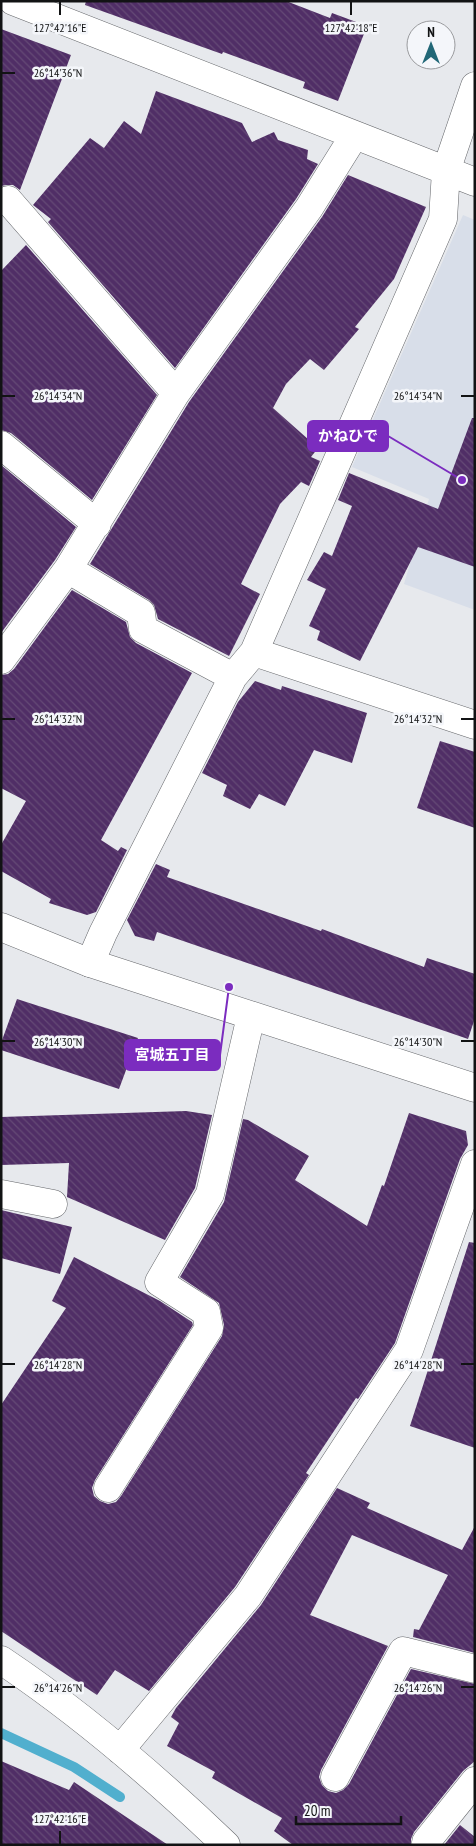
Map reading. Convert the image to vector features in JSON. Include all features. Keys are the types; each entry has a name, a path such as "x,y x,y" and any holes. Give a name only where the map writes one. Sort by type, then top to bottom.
{"street":[{"path":"13,1 475,182"},
{"path":"90,963 103,933 233,677 254,652 442,219 446,171 475,86"},
{"path":"1,660 68,569 176,393 309,208 354,136"},
{"path":"8,200 176,393"},
{"path":"1,445 96,524"},
{"path":"68,569 141,613 143,628 233,677"},
{"path":"254,652 475,725"},
{"path":"1,927 90,963 475,1088"},
{"path":"108,1488 209,1328 206,1312 159,1282 210,1194 251,1016"},
{"path":"120,1750 248,1596 410,1350 475,1164"},
{"path":"1,1194 53,1204"},
{"path":"334,1777 403,1651 475,1669"},
{"path":"1,1660 47,1690 120,1750 185,1806 226,1845"},
{"path":"426,1842 475,1781"}],"shaded area":[{"path":"463,215 475,220 475,610 404,584 429,499 352,467"}],"building":[{"path":"86,1 286,1 330,18 332,13 367,26 338,101 303,88 305,82 85,5"},
{"path":"1,29 71,55 20,190 13,185 1,186"},
{"path":"156,91 242,123 252,142 274,132 278,140 308,150 307,159 318,164 296,199 175,368 48,222 51,219 33,205 90,138 104,148 124,121 141,134"},
{"path":"348,175 426,207 394,279 355,327 359,329 324,370 310,359 286,384 273,408 318,448 311,457 320,461 309,486 301,482 280,504 241,584 260,594 229,656 158,619 154,605 149,600 90,564 189,402 322,217"},
{"path":"26,245 157,395 92,500 11,433 1,430 1,271"},
{"path":"472,418 475,418 475,567 418,547 360,661 317,640 320,631 309,626 326,589 307,580 324,552 332,556 352,506 338,500 349,473 438,509"},
{"path":"1,465 76,527 55,560 1,633"},
{"path":"72,590 126,622 130,637 136,643 192,673 101,840 118,851 121,847 127,850 96,912 87,915 49,903 51,899 1,871 1,845 26,801 1,788 1,675 8,674 14,669"},
{"path":"255,681 281,690 282,686 367,713 352,763 314,750 285,806 259,794 250,809 223,796 227,785 202,773 238,702"},
{"path":"440,741 475,752 475,828 417,808"},
{"path":"156,864 170,870 167,877 321,931 322,929 424,967 427,958 475,974 475,1018 468,1039 157,932 154,941 135,936 127,920"},
{"path":"17,999 138,1038 119,1089 1,1050 1,1043"},
{"path":"186,1111 212,1115 195,1188 165,1240 67,1197 69,1163 1,1165 1,1117"},
{"path":"409,1113 466,1131 468,1145 460,1159 395,1343 306,1473 309,1475 235,1587 149,1691 115,1670 97,1695 1,1631 1,1405 66,1308 52,1301 74,1257 160,1301 192,1322 193,1325 95,1480 92,1488 94,1496 108,1504 116,1502 121,1496 222,1336 224,1325 219,1303 180,1277 224,1202 243,1119 248,1120 309,1156 295,1180 367,1226 382,1185 384,1186"},
{"path":"1,1210 72,1227 60,1274 1,1258"},
{"path":"469,1242 475,1243 475,1448 410,1426"},
{"path":"337,1488 370,1503 367,1508 462,1550 475,1526 475,1653 413,1637 414,1629 419,1630 448,1575 352,1535 310,1615 388,1646 321,1770 319,1777 322,1785 328,1791 336,1793 343,1790 349,1784 411,1669 475,1684 475,1761 463,1771 414,1832 411,1845 293,1845 274,1831 282,1818 212,1778 215,1772 167,1746 179,1723 171,1717 176,1708 261,1605"},
{"path":"1,1761 69,1790 74,1782 168,1845 1,1845"},
{"path":"460,1825 475,1837 475,1845 444,1845"}],"waterway":[{"path":"1,1733 74,1767 120,1797"}],"place":[{"name":"かねひで","path":"462,480"},
{"name":"宮城五丁目","path":"229,987"}]}
